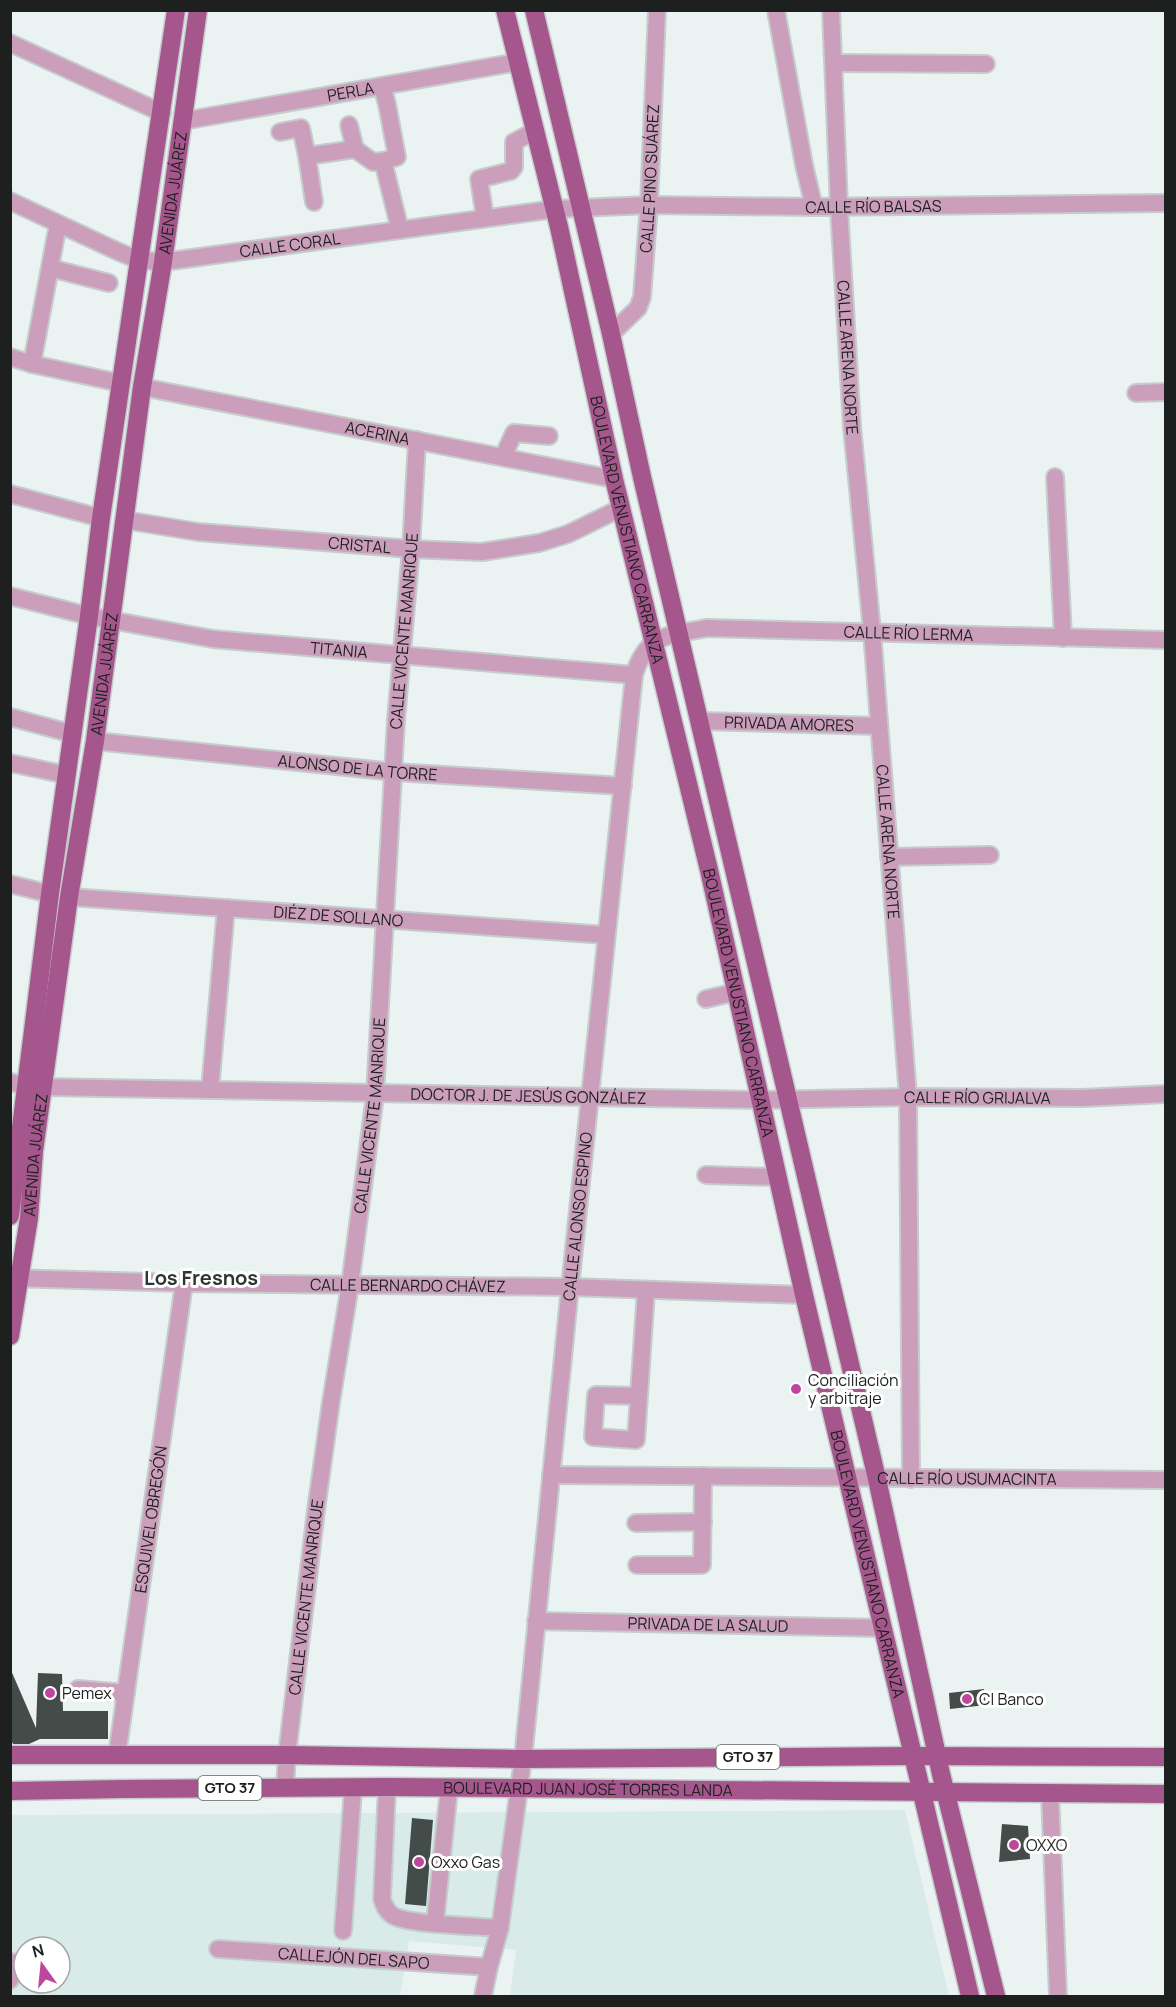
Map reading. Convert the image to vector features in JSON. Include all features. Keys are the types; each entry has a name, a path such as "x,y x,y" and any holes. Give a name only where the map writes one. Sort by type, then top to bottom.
{"main road":[{"name":"AVENIDA JUÁREZ","path":"10,1216 100,518 177,10"},
{"name":"AVENIDA JUÁREZ","path":"10,1336 15,1279 29,1218 34,1151 27,1085 69,897 95,741 142,387 163,262 198,10"},
{"name":"BOULEVARD VENUSTIANO CARRANZA","path":"506,10 555,209 614,479 709,870 804,1295 970,1996"},
{"name":"BOULEVARD VENUSTIANO CARRANZA","path":"534,10 877,1479 946,1792 996,1996"},
{"name":"BOULEVARD JUAN JOSÉ TORRES LANDA","path":"10,1755 287,1755 523,1759 1166,1757"},
{"name":"BOULEVARD JUAN JOSÉ TORRES LANDA","path":"10,1791 123,1788 387,1788 1166,1794"}],"street":[{"name":"CALLE PINO SUÁREZ","path":"611,334 638,308 642,297 657,10"},
{"path":"776,10 802,158 814,207"},
{"name":"CALLE ARENA NORTE","path":"831,10 839,207 852,427 872,631 908,1096 911,1479"},
{"path":"10,43 162,113"},
{"name":"PERLA","path":"183,121 518,62"},
{"path":"834,63 986,64"},
{"path":"349,125 355,149 373,162 397,157 382,86"},
{"path":"280,132 301,128 315,202"},
{"path":"485,218 479,179 511,171 514,167 514,142 535,131"},
{"path":"307,156 355,149"},
{"path":"383,161 400,230"},
{"name":"CALLE CORAL","path":"10,201 139,260 163,262 485,218 581,208"},
{"name":"CALLE RÍO BALSAS","path":"581,208 648,205 839,207 1166,203"},
{"path":"32,364 58,224"},
{"path":"50,268 109,283"},
{"path":"10,357 120,383"},
{"name":"ACERINA","path":"142,387 614,479"},
{"path":"1136,393 1166,392"},
{"path":"503,457 514,433 549,436"},
{"name":"CALLE VICENTE MANRIQUE","path":"285,1788 316,1510 350,1285 375,1095 396,720 403,656 417,440"},
{"path":"1055,477 1063,638"},
{"path":"10,494 100,518"},
{"name":"CRISTAL","path":"125,520 198,532 411,549 482,552 520,547 568,534 621,508"},
{"name":"TITANIA","path":"10,596 112,621 213,639 634,675"},
{"name":"CALLE RÍO LERMA","path":"653,641 707,628 1166,640"},
{"path":"634,675 644,652 653,641"},
{"name":"CALLE ALONSO ESPINO","path":"483,1996 500,1928 523,1759 634,675"},
{"path":"10,717 73,734"},
{"name":"PRIVADA AMORES","path":"701,721 879,726"},
{"name":"ALONSO DE LA TORRE","path":"95,741 394,772 623,786"},
{"path":"10,763 67,775"},
{"path":"888,856 990,855"},
{"path":"10,884 50,894"},
{"name":"DIÉZ DE SOLLANO","path":"69,897 606,935"},
{"path":"210,1090 226,908"},
{"path":"706,999 736,992"},
{"name":"DOCTOR J. DE JESÚS GONZÁLEZ","path":"27,1085 375,1095 761,1100"},
{"name":"CALLE RÍO GRIJALVA","path":"761,1100 908,1096 1082,1098 1166,1094"},
{"path":"706,1175 777,1177"},
{"name":"CALLE BERNARDO CHÁVEZ","path":"15,1279 570,1287 804,1295"},
{"name":"ESQUIVEL OBREGÓN","path":"117,1755 184,1283"},
{"path":"639,1396 646,1290"},
{"name":"CALLE RÍO USUMACINTA","path":"551,1475 1166,1480"},
{"path":"637,1565 702,1565 704,1476"},
{"path":"636,1523 703,1522"},
{"name":"PRIVADA DE LA SALUD","path":"536,1621 882,1628"},
{"path":"78,1689 126,1693"},
{"path":"343,1930 353,1788"},
{"path":"387,1788 382,1888 385,1907 394,1917 500,1928"},
{"path":"435,1923 449,1789"},
{"path":"1050,1793 1058,1996"},
{"name":"CALLEJÓN DEL SAPO","path":"218,1949 489,1967"},
{"path":"10,1962 12,1962 10,1980"}],"shaded area":[{"path":"905,1810 949,1996 510,1996 516,1950 409,1941 400,1996 11,1996 10,1815"}],"building":[{"name":"Pemex","path":"10,1668 36,1728 38,1673 62,1674 63,1711 108,1711 108,1739 40,1739 29,1744 13,1744 10,1738"},
{"name":"CI Banco","path":"984,1689 986,1705 950,1709 949,1693"},
{"name":"Oxxo Gas","path":"412,1818 433,1820 426,1906 405,1904"},
{"name":"OXXO","path":"1002,1824 1028,1826 1030,1859 999,1862"}],"place":[{"name":"Conciliación y arbitraje","path":"796,1389"},
{"name":"Pemex","path":"50,1693"},
{"name":"CI Banco","path":"967,1699"},
{"name":"OXXO","path":"1014,1845"},
{"name":"Oxxo Gas","path":"419,1862"}],"district":[{"name":"Los Fresnos","path":"201,1278"}]}
